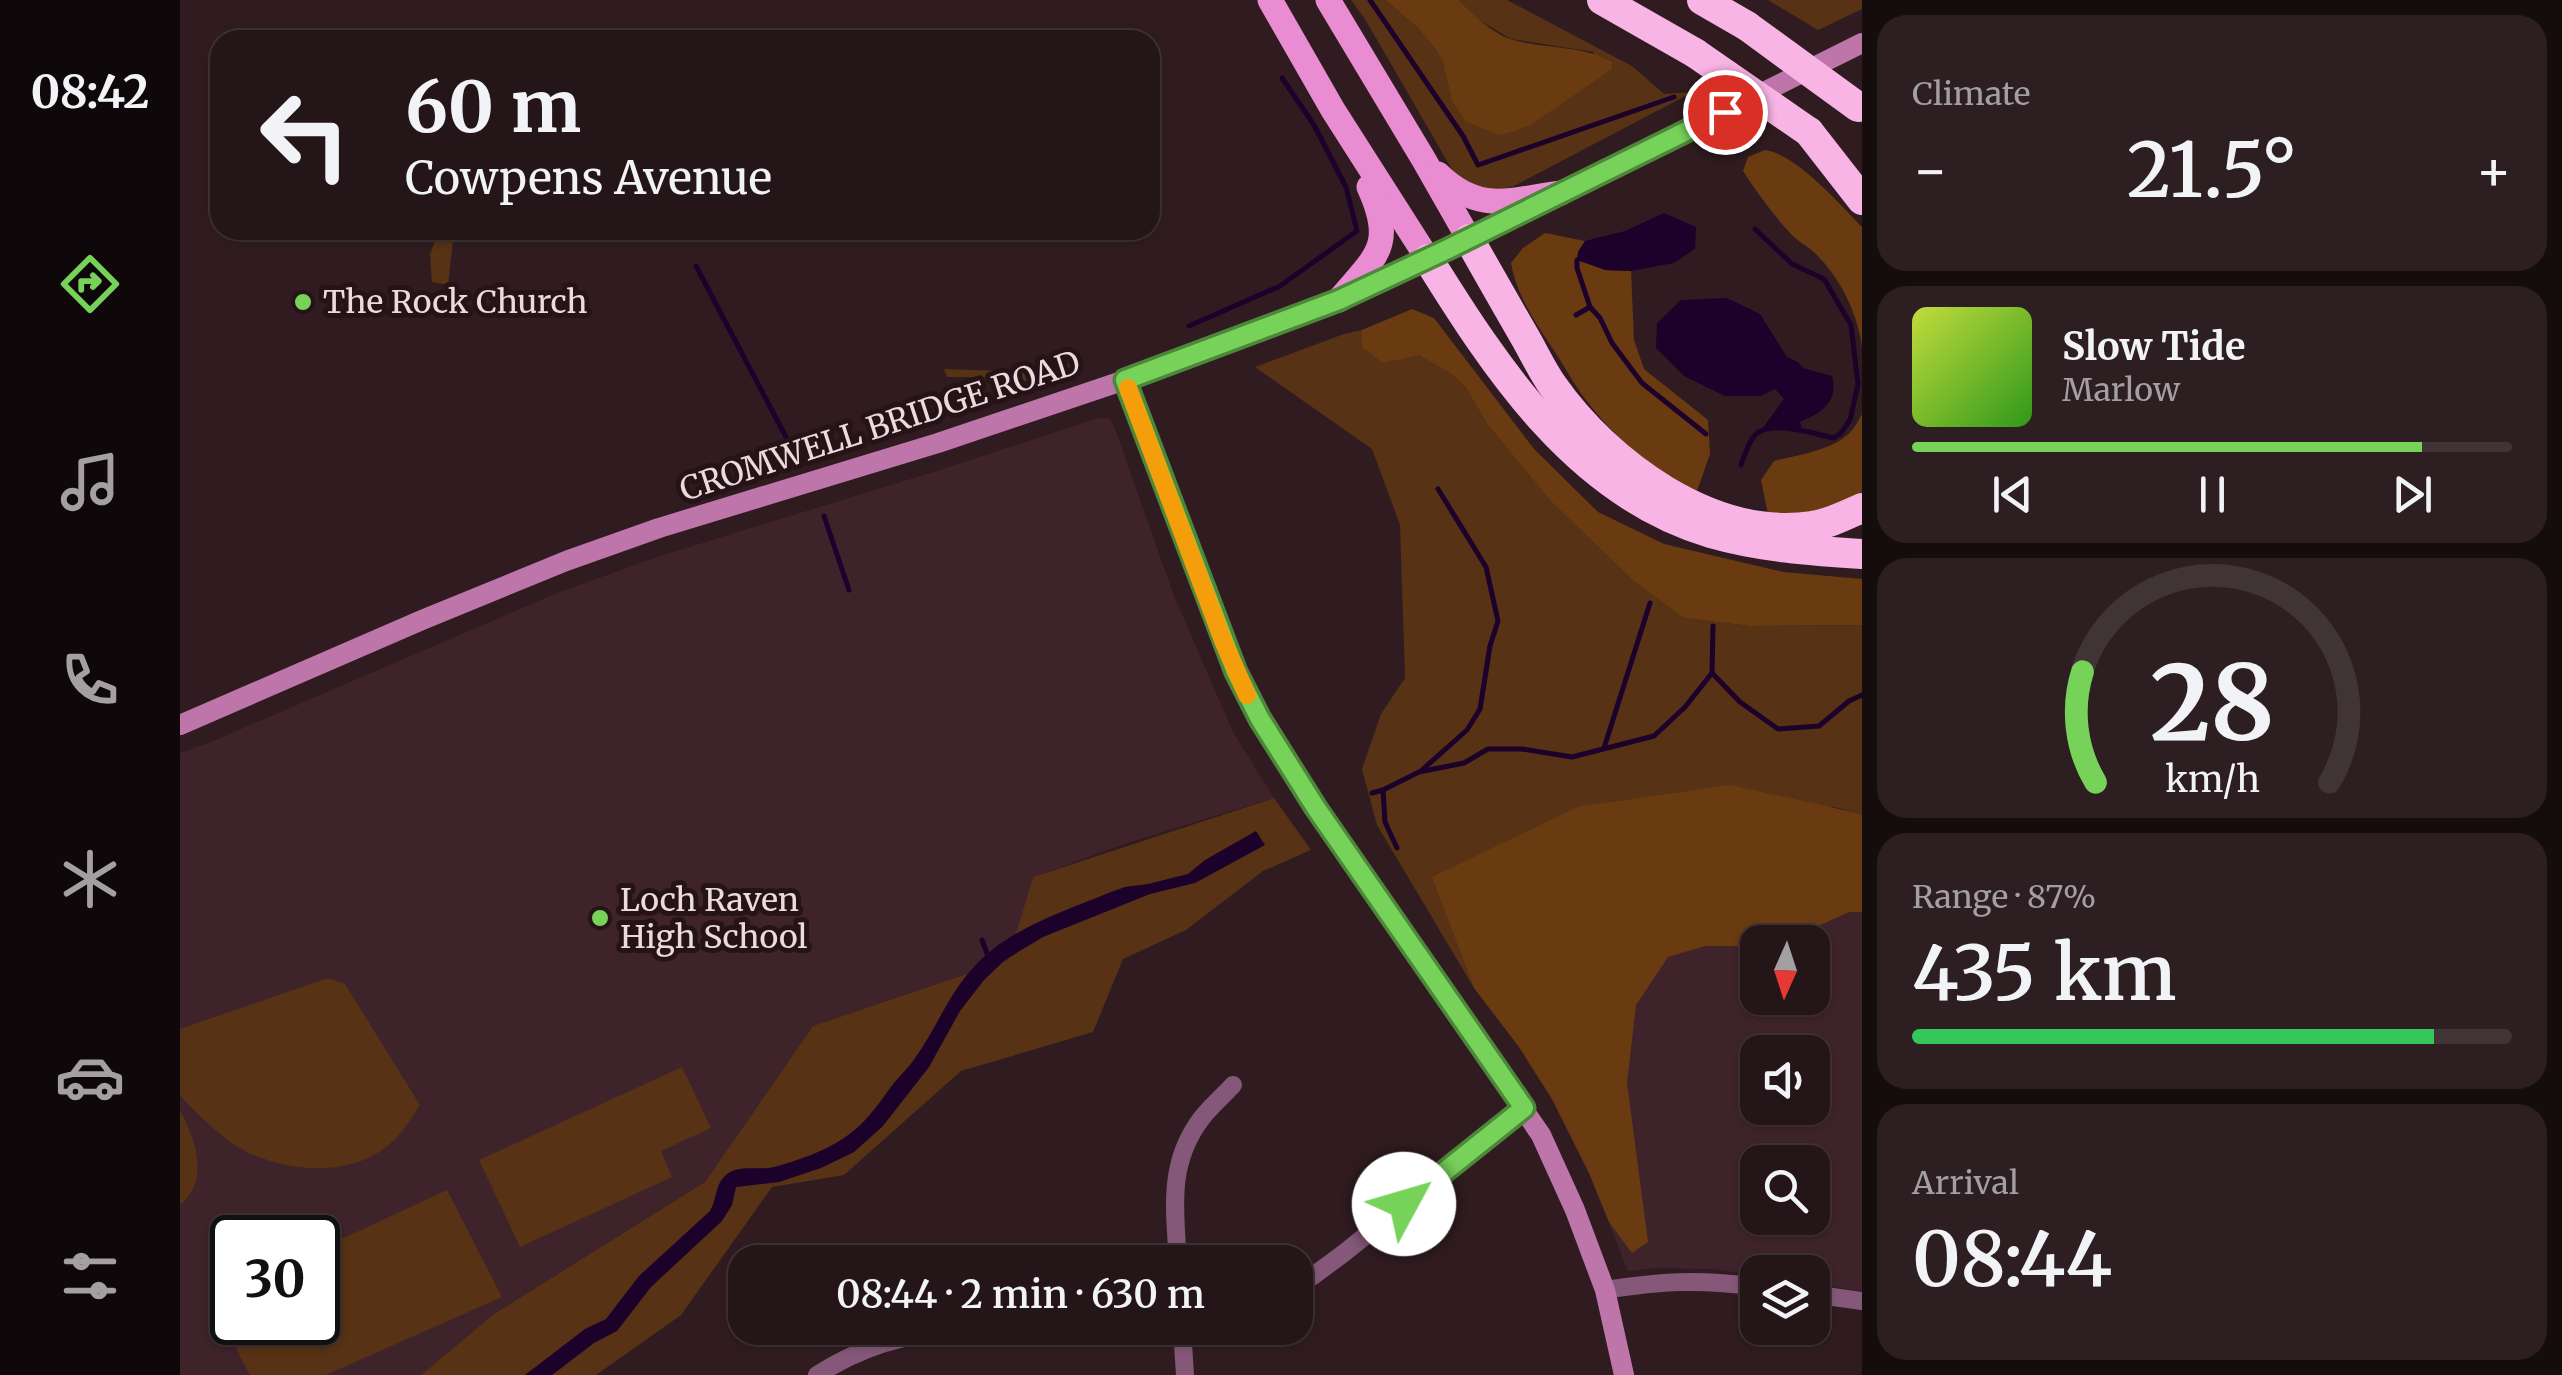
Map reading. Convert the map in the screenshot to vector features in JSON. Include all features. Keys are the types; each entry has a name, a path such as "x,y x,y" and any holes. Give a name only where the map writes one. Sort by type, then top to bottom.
{"highway":[{"path":"1602,0 1695,52 1809,132 1862,177"},
{"path":"1702,0 1746,26 1860,109"},
{"path":"1809,132 1862,200"},
{"path":"1469,239 1552,384 1601,442 1653,484 1712,512 1764,527 1815,526 1862,508"},
{"path":"1428,259 1506,378 1564,442 1612,482 1648,506 1710,533 1775,546 1862,554"}],"main road":[{"path":"1270,0 1333,110 1428,259"},
{"path":"1328,0 1469,239"},
{"name":"CROMWELL BRIDGE ROAD","path":"180,725 566,561 1125,380 1339,300 1862,43"},
{"path":"1333,110 1380,211 1382,226 1382,242 1374,258 1339,300"},
{"path":"1424,160 1454,189 1483,201 1560,193"},
{"path":"1125,380 1236,672 1260,719 1316,808 1524,1108 1557,1168 1605,1290 1624,1375"}],"street":[{"path":"1177,1245 1178,1162 1203,1116 1234,1085"},
{"path":"1313,1276 1524,1108"},
{"path":"1605,1290 1657,1281 1740,1285"},
{"path":"1830,1297 1862,1301"},
{"path":"818,1375 877,1345"},
{"path":"1183,1345 1185,1375"}],"shaded area":[{"path":"1351,0 1385,0 1417,27 1443,62 1451,98 1532,124 1562,101 1594,52 1511,39 1479,20 1459,0 1507,0 1632,66 1664,94 1693,92 1514,186 1479,190 1454,173"},
{"path":"1385,0 1459,0 1503,36 1587,52 1612,62 1612,69 1532,124 1498,135 1465,121 1451,98 1443,62 1436,50 1417,27"},
{"path":"1768,0 1862,0 1862,9 1818,30"},
{"path":"1765,150 1804,170 1862,227 1862,347 1852,308 1831,272 1783,225 1743,171 1748,157"},
{"path":"1664,213 1696,227 1695,249 1674,263 1631,271 1605,270 1577,260 1585,241 1625,231"},
{"path":"1545,233 1585,241 1578,252 1605,270 1631,271 1634,340 1644,369 1708,420 1710,454 1697,491 1652,465 1611,430 1580,392 1534,320 1511,263 1523,248"},
{"path":"453,240 448,285 432,282 430,254 435,241"},
{"path":"1727,298 1760,314 1787,357 1803,368 1832,376 1830,400 1800,422 1802,430 1762,429 1784,399 1775,389 1761,396 1725,396 1684,376 1656,348 1657,323 1681,300"},
{"path":"1412,309 1434,318 1534,449 1598,512 1664,544 1783,572 1862,579 1862,625 1749,626 1685,618 1635,582 1550,500 1454,376 1419,355 1383,363 1362,347 1362,330"},
{"path":"1362,330 1362,347 1419,355 1454,376 1486,422 1685,618 1749,626 1862,625 1862,814 1834,807 1577,807 1433,877 1474,988 1377,825 1362,769 1381,714 1405,678 1400,525 1372,449 1255,367"},
{"path":"1069,364 1070,376 1042,377 1029,382 1015,377 947,377 944,369 1001,371"},
{"path":"1862,414 1862,492 1817,511 1768,514 1761,480 1774,461 1831,445 1849,433"},
{"name":"Loch Raven High School","path":"1098,418 1109,419 1174,596 1234,734 1274,798 1127,843 1033,877 1008,960 813,1026 705,1182 494,1314 421,1375 180,1375 180,753 557,593 657,557"},
{"path":"1730,785 1862,814 1862,912 1849,912 1820,925 1740,925 1740,946 1705,946 1668,957 1636,1005 1627,1083 1648,1242 1632,1253 1609,1222 1552,1099 1474,988 1432,877 1577,807"},
{"path":"1274,798 1311,850 1263,871 1186,930 1123,959 1093,1032 961,1071 844,1175 772,1187 681,1315 596,1375 421,1375 494,1314 705,1182 813,1026 1008,960 1033,877"},
{"path":"1862,814 1862,1291 1830,1286 1830,1255 1740,1255 1740,1273 1656,1268 1628,1271 1589,1173 1552,1099 1474,988"},
{"path":"1256,831 1265,845 1195,883 1150,894 1043,937 1005,960 960,1011 929,1067 883,1126 854,1152 779,1182 736,1187 732,1205 722,1221 651,1287 617,1331 552,1375 525,1375 585,1329 606,1319 639,1276 710,1211 719,1184 729,1173 801,1159 836,1143 858,1127 912,1062 963,980 1002,942 1111,892 1188,874"},
{"path":"328,978 345,984 420,1105 391,1143 355,1163 302,1167 251,1154 213,1128 180,1095 180,1029"},
{"path":"682,1067 711,1128 661,1151 672,1177 520,1247 479,1160"},
{"path":"180,1111 195,1147 197,1172 195,1184 180,1205"},
{"path":"447,1190 502,1297 326,1375 250,1375 234,1345 340,1345 340,1240"}],"waterway":[{"path":"1370,0 1463,136 1478,165 1674,97"},
{"path":"1189,326 1280,286 1357,231 1346,187 1314,125 1282,78"},
{"path":"1741,465 1750,442 1762,430 1793,429 1834,438 1850,420 1858,384 1851,325 1824,279 1792,264 1755,229"},
{"path":"1577,260 1590,307 1612,343 1642,383 1706,434"},
{"path":"696,266 797,458"},
{"path":"1576,315 1590,307"},
{"path":"1422,770 1467,730 1480,709 1498,621 1486,567 1438,489"},
{"path":"824,516 849,590"},
{"path":"1604,748 1650,603"},
{"path":"1712,673 1713,626"},
{"path":"1372,793 1419,772 1464,763 1488,749 1522,749 1572,757 1654,736 1685,707 1712,673 1740,702 1778,729 1819,726 1862,695"},
{"path":"1383,790 1385,822 1397,848"},
{"path":"982,940 988,956"}],"slow traffic":[{"path":"1128,388 1247,695"}],"place":[{"name":"The Rock Church","path":"303,302"},
{"name":"Loch Raven High School","path":"600,918"}],"route":[{"path":"1404,1204 1524,1108 1316,808 1260,719 1236,672 1125,380 1339,300 1725,112"}]}
